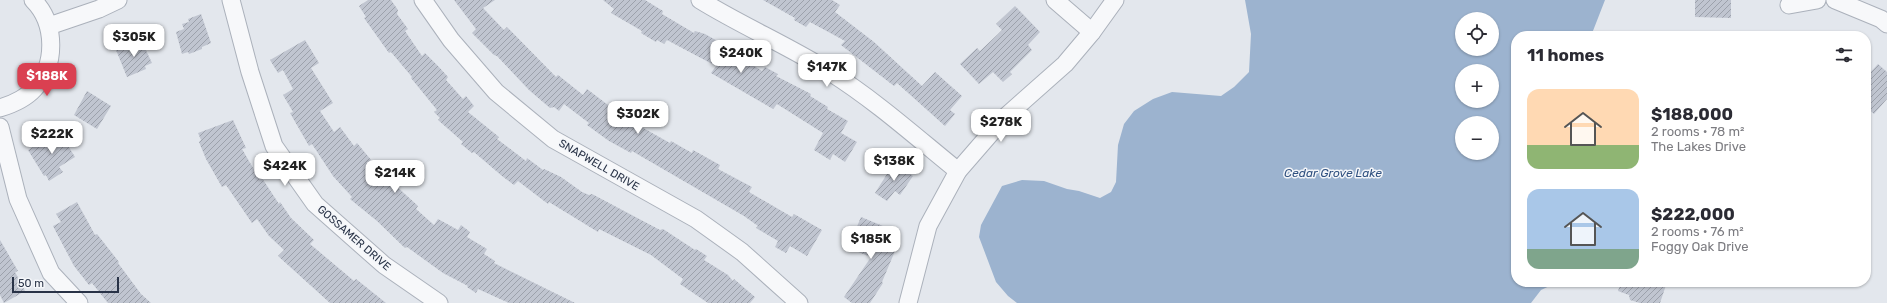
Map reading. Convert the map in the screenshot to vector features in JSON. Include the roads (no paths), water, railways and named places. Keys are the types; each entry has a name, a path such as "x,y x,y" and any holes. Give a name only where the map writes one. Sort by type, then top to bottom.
{"street":[{"path":"0,108 17,103 35,89 46,70 52,48 49,26 39,6 33,0"},
{"path":"49,26 99,9 118,0"},
{"name":"GOSSAMER DRIVE","path":"231,0 250,72 274,146 315,204 384,265 439,303"},
{"name":"SNAPWELL DRIVE","path":"423,0 450,40 496,92 553,139 696,219 742,252 798,303"},
{"path":"700,0 774,39 831,72 882,108 958,171"},
{"path":"1055,0 1092,32"},
{"path":"908,303 928,226 958,171 1004,118 1064,64 1092,32 1115,0"},
{"path":"1789,5 1817,0"},
{"path":"1835,0 1881,19 1887,24"},
{"path":"0,128 18,199 51,273 78,303"}],"water":[{"name":"Cedar Grove Lake","path":"1245,0 1605,0 1593,31 1511,31 1511,287 1547,287 1541,290 1531,303 1017,303 1008,296 996,282 979,237 981,225 1002,186 1022,180 1044,181 1100,198 1111,192 1116,182 1118,145 1124,124 1134,111 1153,99 1172,92 1221,96 1234,87 1249,72 1251,34"}]}
